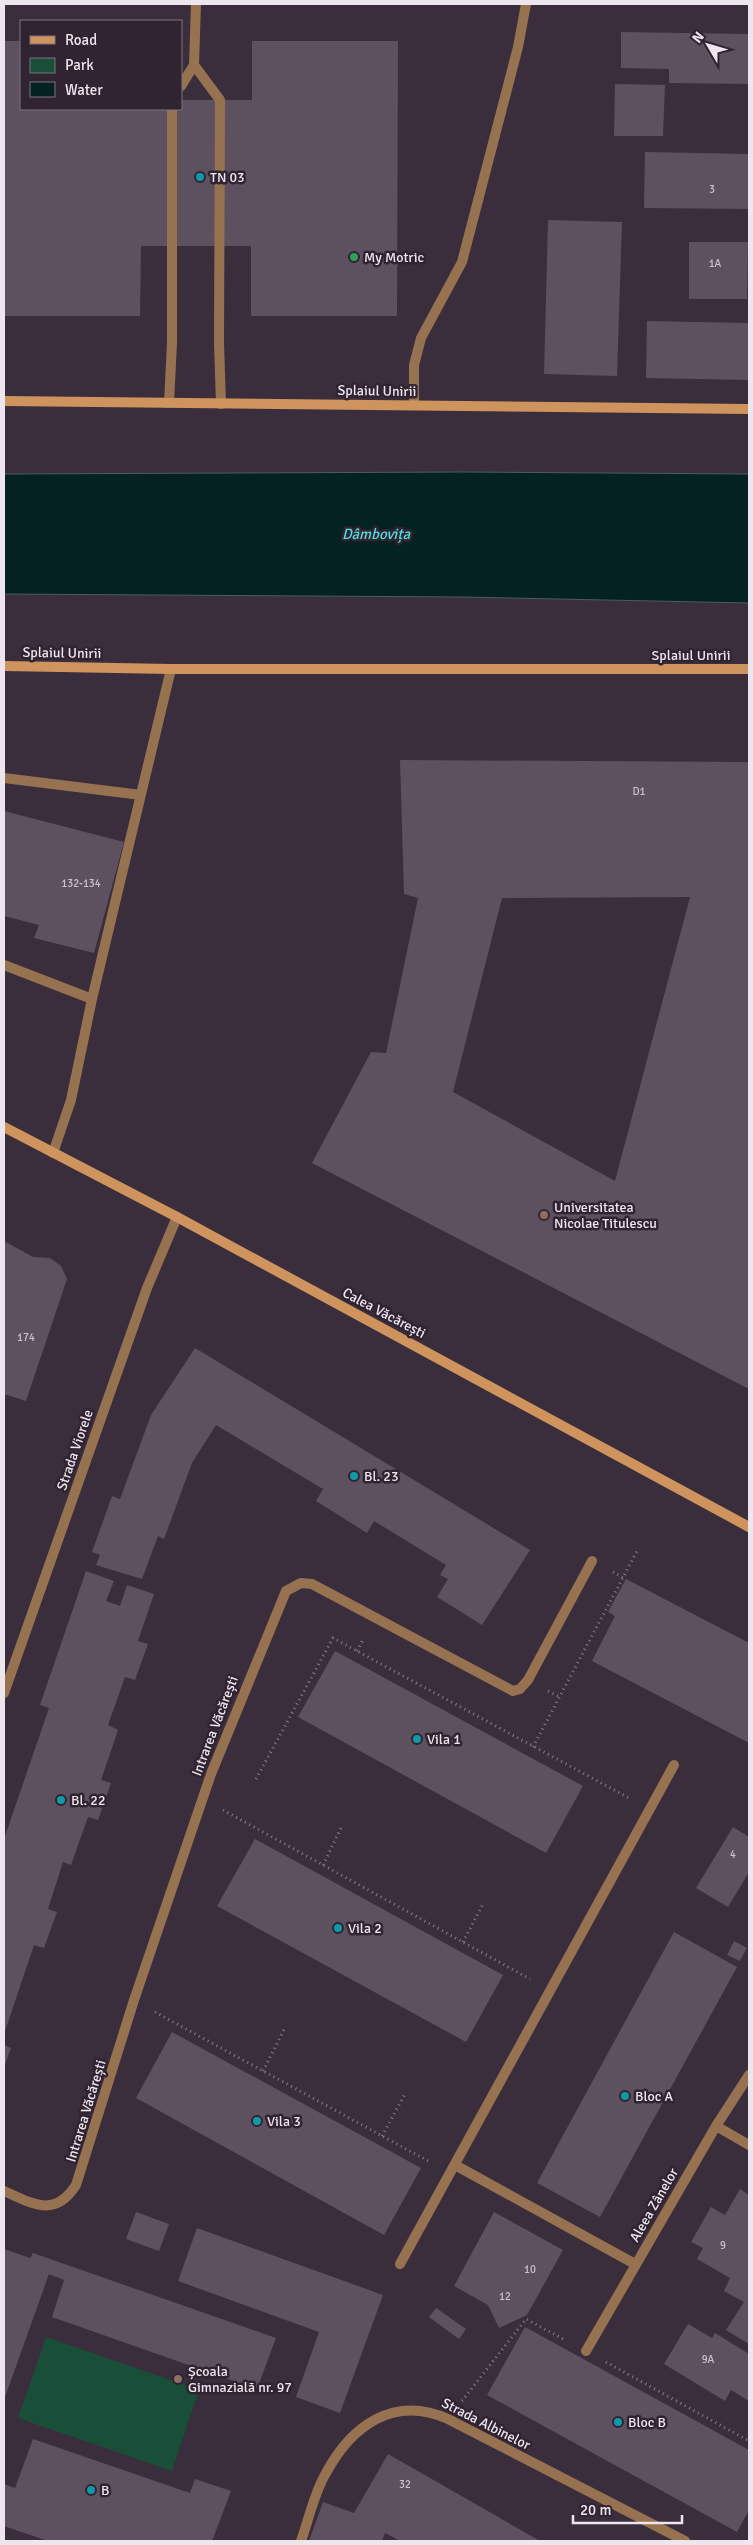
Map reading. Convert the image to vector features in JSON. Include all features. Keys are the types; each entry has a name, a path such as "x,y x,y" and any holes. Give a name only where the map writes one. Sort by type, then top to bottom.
{"main road":[{"name":"Splaiul Unirii","path":"4,401 749,409"},
{"name":"Splaiul Unirii","path":"4,666 171,669 749,669"},
{"name":"Calea Văcărești","path":"4,1127 177,1217 749,1527"}],"street":[{"path":"182,84 194,65 196,4"},
{"path":"414,405 414,365 421,338 462,262 518,47 526,4"},
{"path":"194,65 220,100 219,343 222,404"},
{"path":"169,403 172,343 172,110"},
{"path":"53,1152 71,1100 92,999 171,669"},
{"path":"4,778 142,796"},
{"path":"4,965 92,999"},
{"name":"Strada Viorele","path":"4,1694 147,1288 177,1217"},
{"name":"Intrarea Văcărești","path":"4,2192 34,2204 48,2206 62,2200 72,2191 80,2178 134,2000 202,1798 281,1598 293,1586 302,1583 312,1584 513,1691 520,1689 528,1680 592,1561"},
{"path":"400,2264 674,1765"},
{"name":"Aleea Zânelor","path":"586,2351 716,2126 749,2075"},
{"path":"716,2126 749,2145"},
{"path":"453,2169 635,2264"},
{"name":"Strada Albinelor","path":"301,2541 325,2474 338,2453 368,2423 383,2414 401,2410 433,2412 685,2541"}],"path":[{"path":"533,1746 637,1551"},
{"path":"256,1778 333,1638 649,1809"},
{"path":"202,1798 550,1990"},
{"path":"323,1864 342,1826"},
{"path":"463,1942 483,1904"},
{"path":"134,2000 382,2136 453,2169"},
{"path":"263,2071 284,2028"},
{"path":"382,2136 405,2094"},
{"path":"448,2419 526,2319 749,2441"}],"green space":[{"path":"46,2337 199,2390 172,2471 18,2418"}],"water":[{"name":"Dâmbovița","path":"462,472 749,474 749,603 462,597 4,594 4,474"}],"building":[{"path":"621,32 749,34 749,84 669,83 669,69 621,68"},
{"name":"TN 03","path":"4,41 20,41 20,110 182,110 182,100 252,100 252,41 398,41 397,316 251,316 251,246 141,246 140,316 4,316"},
{"path":"615,84 665,85 663,136 614,136"},
{"path":"645,152 749,154 749,209 644,208"},
{"path":"548,220 622,222 617,376 544,374"},
{"path":"689,242 748,242 747,299 689,299"},
{"path":"647,321 749,323 749,380 646,378"},
{"path":"400,760 749,762 749,1389 312,1163 371,1052 386,1053 418,898 404,894","holes":["690,897 615,1181 453,1092 502,898"]},
{"path":"4,811 124,842 94,953 34,938 39,925 4,916"},
{"path":"4,1241 33,1257 50,1258 61,1266 67,1279 26,1401 4,1394"},
{"name":"Bl. 23","path":"195,1348 530,1550 482,1625 437,1597 448,1579 440,1575 446,1565 374,1521 367,1533 316,1501 323,1489 216,1425 192,1463 164,1539 158,1536 142,1579 96,1565 100,1555 92,1552 112,1496 120,1499 151,1415"},
{"name":"Bl. 22","path":"86,1571 114,1581 106,1601 120,1606 127,1585 154,1594 138,1641 148,1644 135,1680 125,1677 108,1725 118,1730 101,1780 111,1783 98,1820 88,1817 71,1865 63,1862 48,1909 57,1912 44,1948 34,1945 4,2034 4,1839 49,1708 40,1705"},
{"path":"626,1579 749,1643 749,1743 592,1661 615,1616 608,1612"},
{"name":"Vila 1","path":"335,1651 583,1786 546,1853 298,1717"},
{"path":"733,1827 749,1837 749,1872 728,1907 696,1888"},
{"name":"Vila 2","path":"255,1839 503,1975 466,2042 217,1906"},
{"name":"Bloc A","path":"674,1932 737,1967 600,2217 537,2183"},
{"path":"734,1941 747,1948 740,1961 727,1955"},
{"name":"Vila 3","path":"172,2032 421,2168 384,2235 136,2098"},
{"path":"4,2045 11,2048 4,2067"},
{"path":"740,2189 749,2195 749,2344 726,2330 744,2302 724,2291 730,2278 697,2259 703,2248 691,2242 711,2207 725,2215"},
{"path":"136,2212 169,2224 159,2251 126,2239"},
{"path":"494,2212 563,2250 527,2315 499,2328 488,2305 454,2286"},
{"path":"197,2228 383,2295 340,2413 296,2397 319,2332 178,2281"},
{"path":"4,2249 30,2258 33,2253 276,2338 257,2389 52,2317 64,2280 49,2274 4,2400"},
{"path":"436,2308 466,2329 459,2339 429,2317"},
{"path":"688,2324 712,2338 715,2333 749,2354 749,2401 731,2390 725,2401 664,2364"},
{"name":"Bloc B","path":"525,2327 749,2450 749,2510 737,2532 487,2395"},
{"name":"B","path":"33,2439 190,2493 195,2479 231,2491 212,2541 48,2541 4,2526 4,2484 15,2488"},
{"path":"388,2454 540,2541 400,2541 385,2533 382,2541 309,2541 323,2502 354,2513"}],"place":[{"name":"TN 03","path":"200,177"},
{"name":"My Motric","path":"354,257"},
{"name":"Universitatea Nicolae Titulescu","path":"544,1215"},
{"name":"Bl. 23","path":"354,1476"},
{"name":"Vila 1","path":"417,1739"},
{"name":"Bl. 22","path":"61,1800"},
{"name":"Vila 2","path":"338,1928"},
{"name":"Bloc A","path":"625,2096"},
{"name":"Vila 3","path":"257,2121"},
{"name":"Școala Gimnazială nr. 97","path":"178,2379"},
{"name":"Bloc B","path":"618,2422"},
{"name":"B","path":"91,2490"}]}
